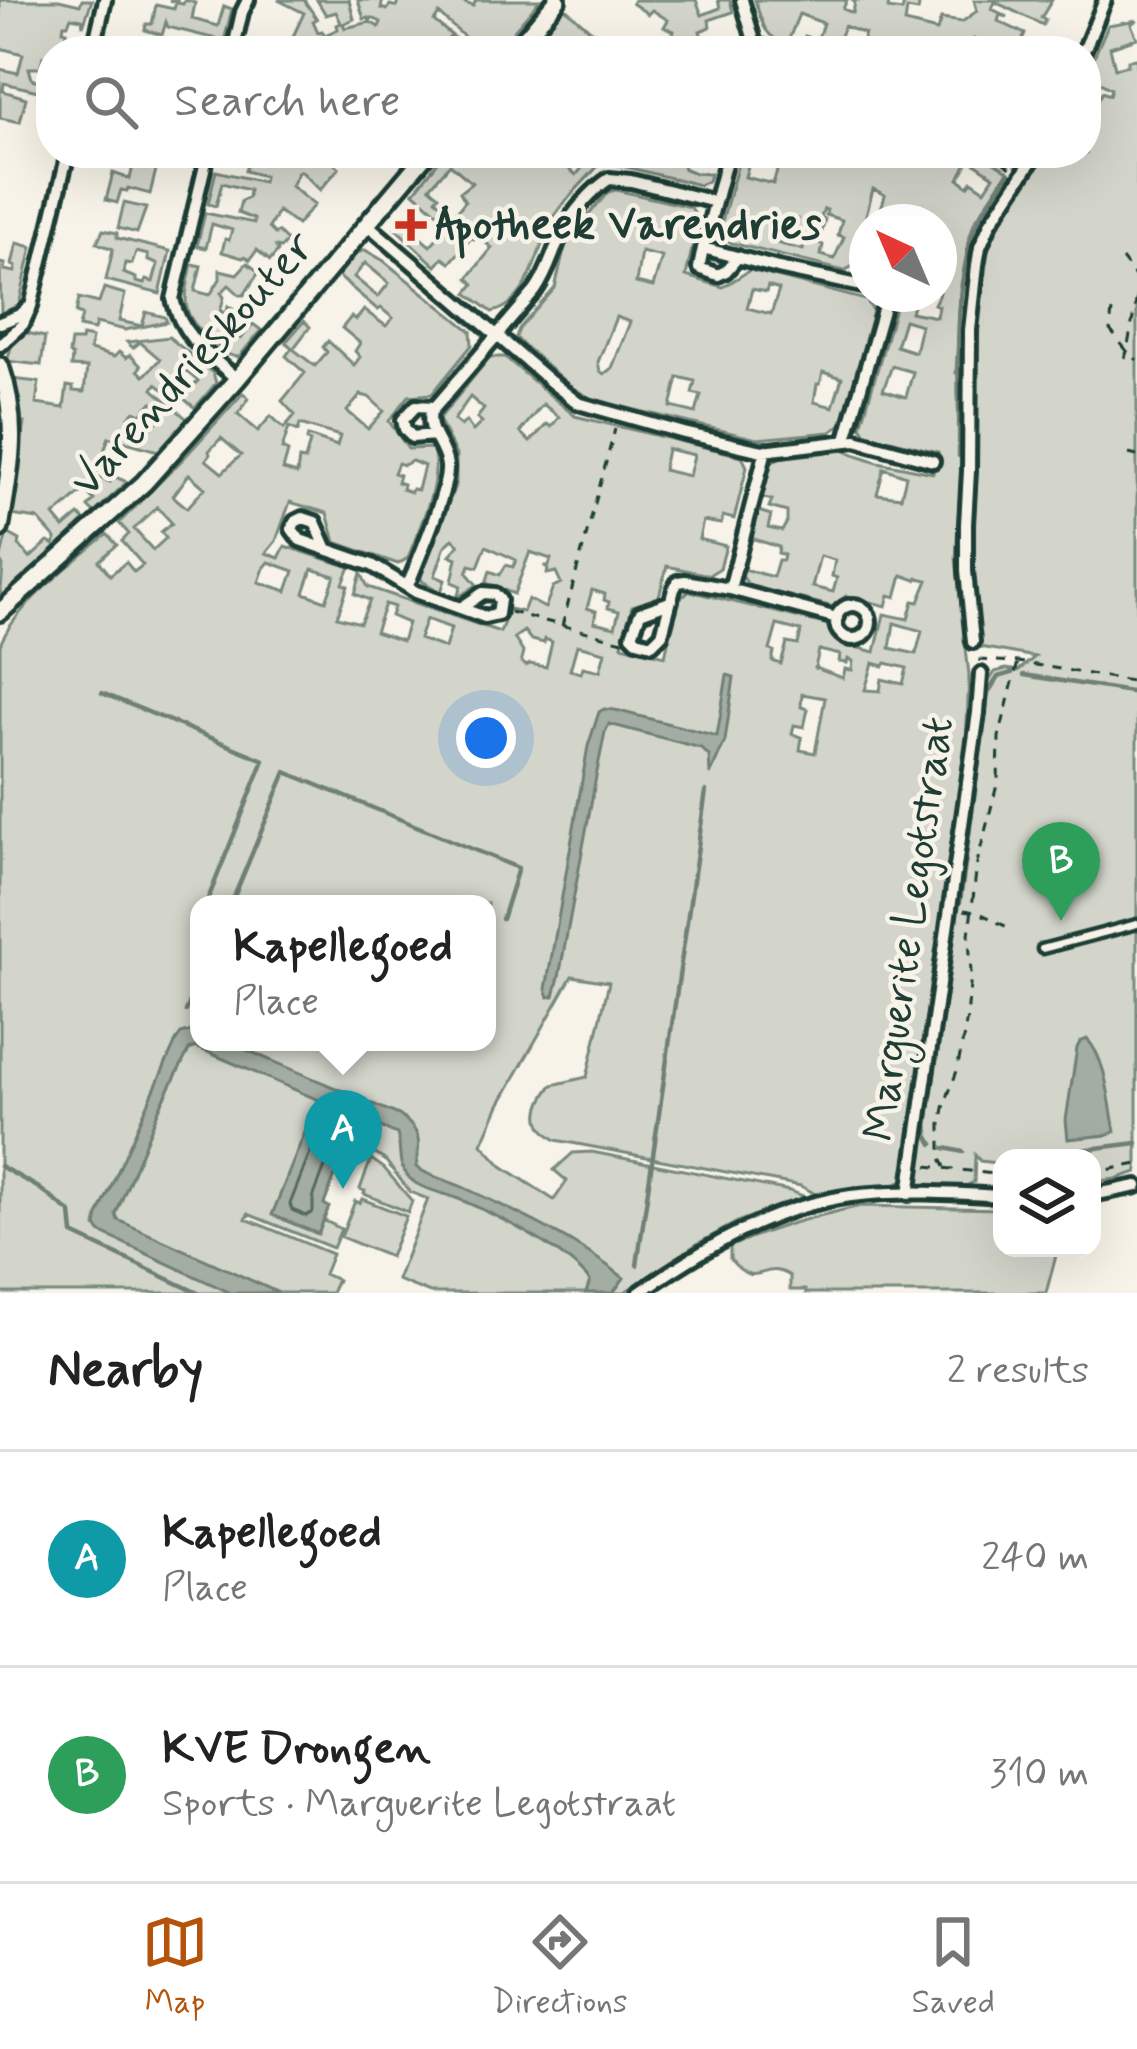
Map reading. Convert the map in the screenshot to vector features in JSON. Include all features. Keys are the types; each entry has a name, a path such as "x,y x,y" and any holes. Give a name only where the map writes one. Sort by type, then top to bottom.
{"street":[{"path":"97,36 105,0"},
{"path":"236,36 248,0"},
{"path":"527,36 557,0"},
{"path":"742,0 751,36"},
{"path":"1090,36 1105,0"},
{"path":"0,345 23,324 31,306 64,168"},
{"path":"204,168 173,299 185,332 237,379"},
{"name":"Varendrieskouter","path":"0,612 144,483 414,168"},
{"path":"724,168 700,268 718,275 738,257"},
{"path":"973,641 966,524 970,330 977,265 991,222 1026,168"},
{"path":"408,585 446,479 446,459 429,423 434,407 546,276 565,227 609,178 715,202"},
{"path":"367,224 578,403 766,451 846,439 933,461"},
{"path":"703,248 849,282"},
{"path":"0,322 31,306"},
{"path":"846,439 881,312"},
{"path":"0,366 13,416 0,528"},
{"path":"434,407 416,406 403,420 412,437 434,435"},
{"path":"730,589 766,451"},
{"path":"326,548 372,565 416,592 461,608 489,617 498,614 500,600 483,593 461,608"},
{"path":"670,602 640,614 632,634 637,640 652,644 658,640 678,583 685,581 837,618"},
{"name":"Marguerite Legotstraat","path":"909,1194 981,674"},
{"path":"1101,1193 1137,1186"},
{"path":"639,1293 697,1253 776,1216 847,1197 993,1196"}],"lane":[{"path":"1042,949 1137,924"}],"path":[{"path":"1010,168 1021,175"},
{"path":"1122,259 1137,279"},
{"path":"1125,358 1137,296"},
{"path":"1112,311 1110,330 1137,360"},
{"path":"562,626 619,416"},
{"path":"1129,454 1137,456"},
{"path":"500,610 622,641 637,640"},
{"path":"979,660 1137,682"},
{"path":"945,1167 941,1124 967,1018 971,911 982,837 998,782 999,737 1018,662"},
{"path":"950,908 983,912 1012,929"},
{"path":"1101,1171 1137,1164"},
{"path":"914,1166 993,1174"}],"shaded area":[{"path":"0,0 59,0 80,5 82,0 92,0 83,26 82,19 71,17 64,24 66,36 36,36 36,68 29,68 36,90 4,83 3,91 26,98 20,122 0,118 0,69 18,73 23,54 0,48"},
{"path":"169,0 195,3 192,19 218,26 224,6 232,9 225,36 204,36 168,27 166,22 162,35 145,30 146,24 152,24 156,5 174,9 176,2"},
{"path":"278,0 304,0 317,19 313,21 318,32 325,35 341,23 336,12 326,15 317,0 349,0 354,19 343,24 345,28 370,22 379,27 381,22 364,19 358,0 383,0 381,8 387,10 390,5 397,7 400,0 457,0 473,6 476,0 540,0 509,36 463,36 439,14 434,21 452,36 293,36 304,13"},
{"path":"696,0 702,15 720,8 718,0 730,0 733,12 709,20 710,27 700,31 702,36 673,36 674,31 664,27 668,20 632,3"},
{"path":"755,0 847,0 843,9 853,13 855,2 851,0 889,0 888,9 902,11 905,0 920,0 918,11 907,9 905,23 937,31 941,19 962,22 977,11 974,0 1052,0 1041,18 1043,25 995,2 992,9 1008,17 1000,15 998,21 1024,36 864,36 844,26 840,36 819,36 823,23 799,14 790,36 772,36"},
{"path":"564,7 597,36 582,33 541,36"},
{"path":"1137,20 1131,24 1137,38 1110,47 1115,68 1137,59 1137,1172 1101,1181 1101,1149 993,1149 993,1163 975,1155 974,1182 961,1188 921,1185 915,1177 987,684 995,672 1018,671 1035,657 980,647 975,616 970,490 977,282 996,223 1033,168 1101,168 1101,94 1109,95 1111,89 1101,83 1101,41 1108,25"},
{"path":"132,168 156,168 150,194 128,188 121,190 117,203 106,200 113,173 130,179"},
{"path":"339,168 320,190 298,172 291,186 314,205 297,225 278,211 269,228 287,241 276,247 270,261 257,250 250,260 222,252 232,230 212,224 206,248 197,246 205,213 254,223 238,213 249,190 222,183 216,206 208,204 216,171 263,182 264,176 245,171"},
{"path":"433,168 447,168 430,187 451,219 465,201 460,192 472,183 455,168 568,168 576,175 582,168 596,168 552,220 524,287 505,307 492,312 467,293 474,284 468,278 492,248 478,236 450,263 443,258 436,266 395,228 402,218 430,246 445,229 457,239 462,234 414,192"},
{"path":"630,168 683,168 710,174 699,185"},
{"path":"737,168 747,168 745,177 773,184 778,168 964,168 959,179 985,190 994,176 982,168 1008,171 974,223 960,290 956,373 966,378 956,559 969,675 966,746 905,1179 819,1196 801,1186 556,1140 540,1122 542,1100 552,1085 587,1077 609,982 572,976 482,1144 502,1166 554,1200 567,1181 554,1170 573,1153 592,1152 790,1191 803,1196 801,1199 739,1221 623,1293 430,1293 397,1280 428,1199 410,1192 375,1154 308,1127 319,1233 323,1220 341,1229 333,1248 248,1214 246,1219 332,1254 324,1274 337,1280 331,1293 0,1293 0,645 19,614 107,534 117,545 99,561 110,575 126,562 134,572 143,565 122,541 129,534 119,523 243,393 249,398 238,414 258,431 271,416 284,428 295,415 282,401 305,373 286,356 292,348 286,342 304,321 310,327 293,349 315,366 327,352 323,347 328,341 354,365 360,357 355,351 360,343 342,328 351,317 356,320 364,310 386,326 393,318 338,276 365,250 471,331 472,345 432,394 409,396 389,421 408,449 432,448 435,460 429,503 408,558 398,564 335,542 327,513 290,502 276,541 266,553 279,558 285,546 350,567 337,617 360,623 370,600 355,594 361,573 368,587 500,632 509,609 523,612 528,599 545,608 553,587 561,583 556,572 547,574 544,566 551,559 530,552 514,594 486,583 490,571 500,575 516,560 486,546 478,567 470,565 467,573 477,585 457,598 461,586 452,582 457,558 450,555 459,545 453,539 445,546 435,576 445,580 441,592 421,577 456,483 456,455 439,419 490,357 505,357 575,416 742,456 747,467 734,519 723,516 721,524 703,521 699,539 726,546 720,568 709,575 667,566 658,600 632,606 622,645 665,656 678,600 689,591 829,625 846,645 875,652 884,614 908,619 913,601 919,602 928,580 902,575 896,597 889,595 886,606 846,596 834,607 749,586 741,574 743,569 773,577 778,560 783,560 779,547 751,538 758,511 771,515 768,528 782,531 787,522 787,512 769,507 772,500 760,497 771,463 779,458 839,449 933,473 938,452 866,434 861,426 894,312 936,317 937,312 957,312 957,204 882,204 885,195 873,189 869,204 849,204 849,268 844,271 731,243 719,232","holes":["824,209 826,215 842,220 838,235 844,237 834,259 821,255 825,219 821,217","784,216 798,219 795,230 800,232 798,240 805,242 803,250 776,243","365,263 389,283 378,297 354,277","904,320 921,325 915,352 896,346","892,366 913,372 906,397 883,390","361,395 384,411 368,429 347,411","470,397 484,409 477,418 482,422 473,431 466,421 461,426 454,420","543,404 559,417 530,442 520,432","300,424 340,436 337,446 308,436 305,460 299,459 297,474 283,470 288,452 282,449 289,427 298,431","221,438 241,455 222,473 206,460","667,449 694,455 689,476 663,470","398,463 424,466 418,490 402,489 394,473","884,468 906,476 901,497 877,494","189,474 205,488 187,508 173,496","157,507 172,523 161,532 166,538 153,550 134,529","820,556 835,560 833,592 812,587","269,562 294,571 287,591 259,582","312,569 335,576 326,601 304,593","592,590 605,594 608,608 619,611 615,627 594,622 596,611 587,608","385,604 394,607 391,616 408,623 402,641 375,632","426,619 451,628 445,648 419,639","894,623 922,631 916,654 890,648","777,625 801,631 798,645 787,643 781,664 772,661 770,650","524,631 531,640 552,642 546,667 526,666 521,661 523,652 514,638","577,645 605,652 600,671 583,667 581,673 570,670","819,650 840,655 839,662 853,661 852,670 845,669 843,678 815,668","873,663 907,668 903,684 882,679 880,691 865,690","802,694 825,698 815,753 800,750 802,737 792,734 794,725 804,727 808,709 801,707"]},
{"path":"616,190 691,207 698,221 686,276 723,287 750,270 849,296 849,312 873,312 843,423 831,432 757,439 594,400 571,387 516,337 555,288 566,242 608,192","holes":["641,252 662,257 653,287 636,283","768,286 779,290 771,314 747,308 752,289 766,292","616,317 630,322 612,368 604,374 598,362","823,372 842,378 833,407 814,402","678,377 695,381 692,393 701,395 696,413 671,407"]},
{"path":"124,203 146,208 137,233 118,228"},
{"path":"103,230 170,251 160,294 106,280 113,249 97,243","holes":["136,252 148,255 148,261 158,264 153,282 136,282 123,273"]},
{"path":"17,243 32,247 19,305 1,313 0,263 5,264 4,270 15,272"},
{"path":"247,263 259,272 244,295 229,285 221,293 220,312 227,312 228,306 234,310 219,327 241,339 253,324 261,330 239,357 231,356 195,324 187,308 187,290 192,264 201,266 195,291 210,295 220,270 237,274"},
{"path":"104,288 125,294 119,321 142,326 146,312 165,317 167,322 125,330 96,323 94,330 79,327 79,298 99,303"},
{"path":"23,332 45,337 41,365 7,361 12,344"},
{"path":"82,336 92,338 90,350 114,357 119,352 126,358 130,355 144,376 160,359 140,342 133,348 127,342 169,337 213,373 216,383 195,408 183,398 198,381 187,372 179,370 167,392 156,384 153,389 187,419 158,451 109,437 95,476 127,482 94,513 88,507 94,500 84,490 54,516 64,528 79,515 85,521 0,601 0,561 7,533 20,540 30,558 48,542 54,545 56,539 38,519 11,515 24,423 18,422 11,379 39,382 36,404 64,408 67,386 84,392 87,368 71,367 69,354 71,341 81,341","holes":["152,402 164,413 146,435 129,417 135,411 141,414"]},
{"path":"371,1159 412,1201 408,1212 360,1189"},
{"path":"362,1199 406,1216 390,1257 341,1237 355,1201"},
{"path":"861,1206 993,1209 993,1257 1056,1257 1046,1293 806,1293 790,1290 790,1276 781,1271 754,1275 730,1259 730,1247 794,1223"}],"water":[{"path":"727,675 734,677 725,741 710,775 709,756 701,748 609,724 559,977 554,996 549,997 546,989 588,746 599,712 615,710 717,736"},
{"path":"190,1032 190,1050 159,1109 116,1214 118,1220 279,1293 231,1293 96,1226 181,1034"},
{"path":"1087,1039 1103,1070 1115,1131 1068,1139 1066,1120 1077,1048"},
{"path":"205,1051 249,1051 399,1115 418,1137 416,1167 548,1229 624,1278 613,1293 586,1293 590,1281 549,1246 409,1178 397,1134"},
{"path":"307,1127 348,1143 324,1204 329,1207 318,1234 272,1215"}],"waterway":[{"path":"959,456 962,285 975,230 1009,173"},
{"path":"960,902 988,693 998,677 1012,673"},
{"path":"1024,675 1137,693"},
{"path":"102,693 264,760 210,895"},
{"path":"235,895 286,772 518,868 502,919"},
{"path":"637,1265 706,791"},
{"path":"933,1144 927,1123 956,917"},
{"path":"186,1011 190,1001"},
{"path":"1089,1149 1137,1143"},
{"path":"945,1148 963,1152"},
{"path":"0,1166 71,1213 73,1234 198,1293"}],"place":[{"name":"Apotheek Varendries","path":"411,225"},
{"name":"KVE Drongen","path":"1061,921"},
{"name":"Kapellegoed","path":"343,1189"}]}
